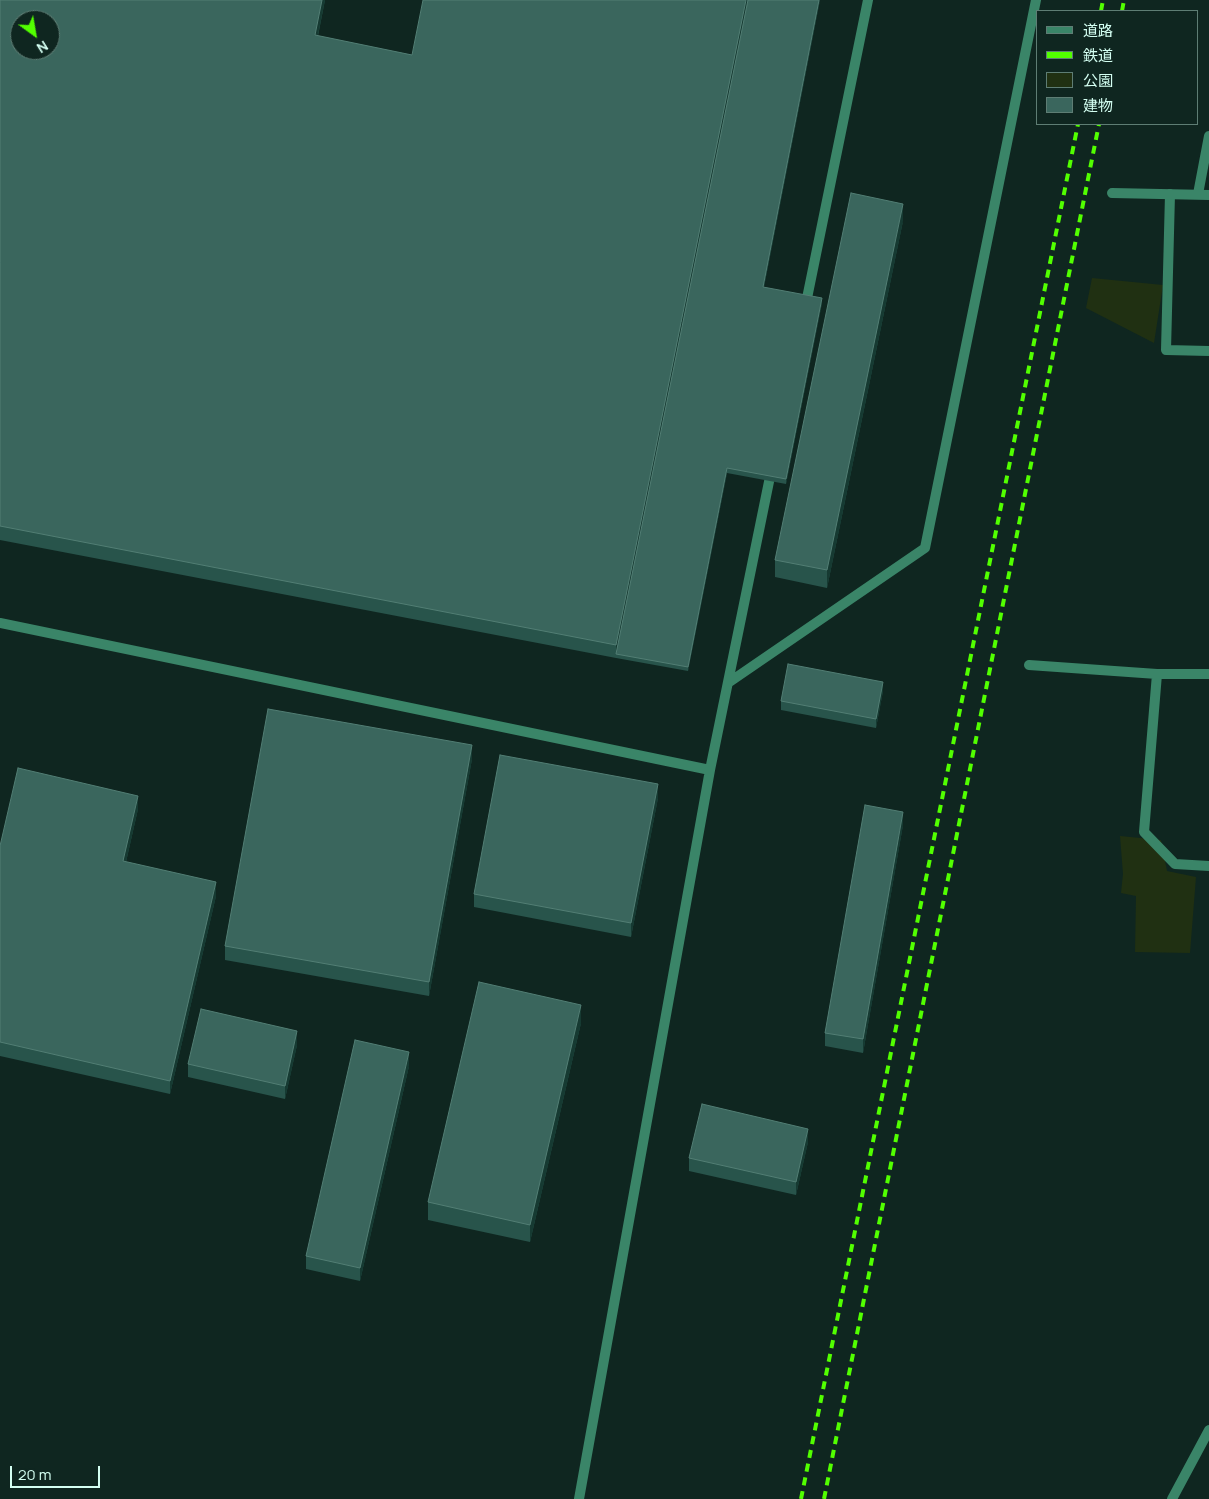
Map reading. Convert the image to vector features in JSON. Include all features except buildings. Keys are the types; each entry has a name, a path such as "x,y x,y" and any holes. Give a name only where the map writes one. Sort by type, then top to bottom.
{"street":[{"path":"802,322 868,0"},
{"path":"728,683 925,548 1036,0"},
{"path":"1198,194 1209,136"},
{"path":"1112,193 1209,195"},
{"path":"1170,194 1166,350 1209,351"},
{"path":"579,1499 710,770 774,459"},
{"path":"0,623 710,770"},
{"path":"1029,665 1156,674 1209,674"},
{"path":"1156,674 1144,832 1175,864 1209,866"},
{"path":"1172,1499 1209,1430"}],"green space":[{"path":"1092,278 1163,285 1154,343 1086,308"},
{"path":"1120,836 1161,840 1167,871 1196,877 1190,953 1135,952 1136,896 1121,893 1123,874"}],"railway":[{"path":"1101,10 1103,0"},
{"path":"1122,10 1124,0"},
{"path":"801,1499 1078,125"},
{"path":"824,1499 1099,125"}]}
